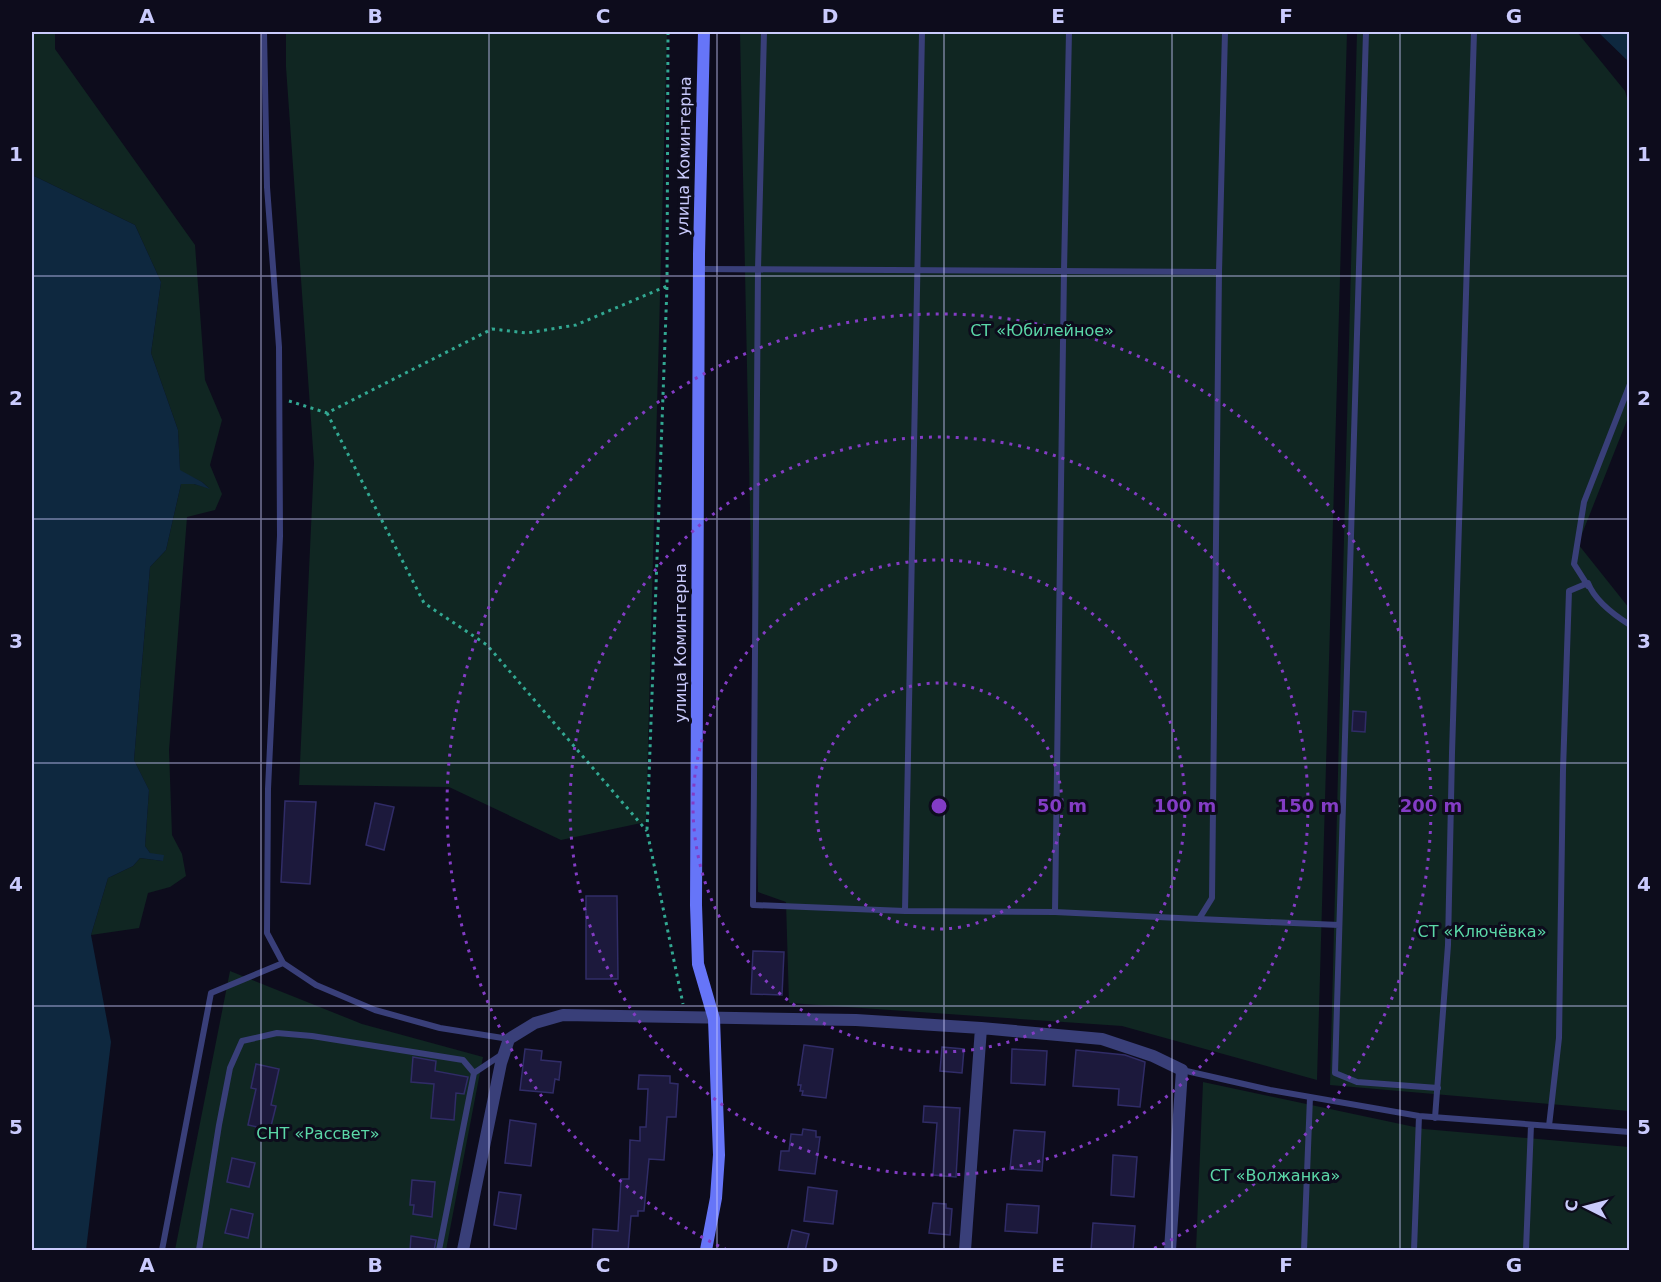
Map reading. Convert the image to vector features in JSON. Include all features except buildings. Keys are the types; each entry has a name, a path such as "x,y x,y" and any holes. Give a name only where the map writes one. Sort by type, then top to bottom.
{"street":[{"name":"улица Коминтерна","path":"704,32 699,269 696,905 698,964 714,1018 718,1155 716,1198 706,1251"},
{"path":"463,1251 501,1063 509,1039 535,1023 563,1015 856,1020 981,1028 1102,1040 1153,1056 1182,1070 1170,1251"},
{"path":"965,1251 981,1028"}],"lane":[{"path":"264,32 267,187 279,347 280,536 268,789 267,933 283,963 316,985 375,1010 440,1028 509,1039"},
{"path":"764,32 758,269 753,905 905,911 1055,912 1339,925"},
{"path":"905,911 922,32"},
{"path":"1055,912 1069,32"},
{"path":"1198,919 1212,898 1224,32"},
{"path":"1366,32 1335,1073 1357,1082 1438,1088"},
{"path":"1435,1118 1449,945 1474,32"},
{"path":"699,269 1219,272"},
{"path":"1629,384 1584,502 1574,564 1591,591 1615,616 1629,626"},
{"path":"1549,1126 1558,1038 1569,591 1586,583"},
{"path":"162,1251 212,993 283,963"},
{"path":"199,1251 230,1068 242,1041 277,1033 312,1036 463,1060 474,1073"},
{"path":"439,1251 474,1073 504,1053"},
{"path":"1182,1070 1310,1097 1419,1116 1629,1132"},
{"path":"1304,1251 1310,1097"},
{"path":"1414,1251 1419,1116"},
{"path":"1526,1251 1531,1125"}],"path":[{"path":"668,32 667,286 647,831 686,1018"},
{"path":"279,398 327,413 492,329 527,333 576,326 667,286"},
{"path":"327,413 424,603 487,645 647,831"}],"green space":[{"path":"32,32 55,32 55,49 195,245 205,380 222,420 210,465 222,494 215,510 187,517 169,750 172,835 182,854 186,876 170,887 148,893 139,928 91,935 108,878 133,866 140,858 163,861 150,853 145,846 149,790 134,760 150,567 166,550 181,484 194,484 209,488 180,471 178,430 151,353 161,282 135,225 32,175"},
{"path":"286,32 667,32 646,822 561,840 449,787 299,785 314,463 286,67"},
{"name":"СТ «Юбилейное»","path":"740,32 1347,32 1317,1080 1122,1026 789,1003 786,902 758,892"},
{"name":"СТ «Ключёвка»","path":"1357,32 1577,32 1625,91 1630,108 1629,415 1578,544 1629,608 1629,1111 1330,1085"},
{"name":"СНТ «Рассвет»","path":"230,971 362,1024 483,1057 446,1250 175,1250"},
{"name":"СТ «Волжанка»","path":"1203,1082 1424,1129 1629,1147 1629,1250 1196,1250"}],"water":[{"path":"1598,32 1629,32 1629,62"},
{"path":"32,175 135,225 161,282 151,353 178,430 180,470 210,489 194,484 181,484 166,550 150,567 134,760 149,790 145,846 150,853 164,855 163,861 140,858 133,866 108,878 91,935 111,1042 86,1250 32,1250"}]}
